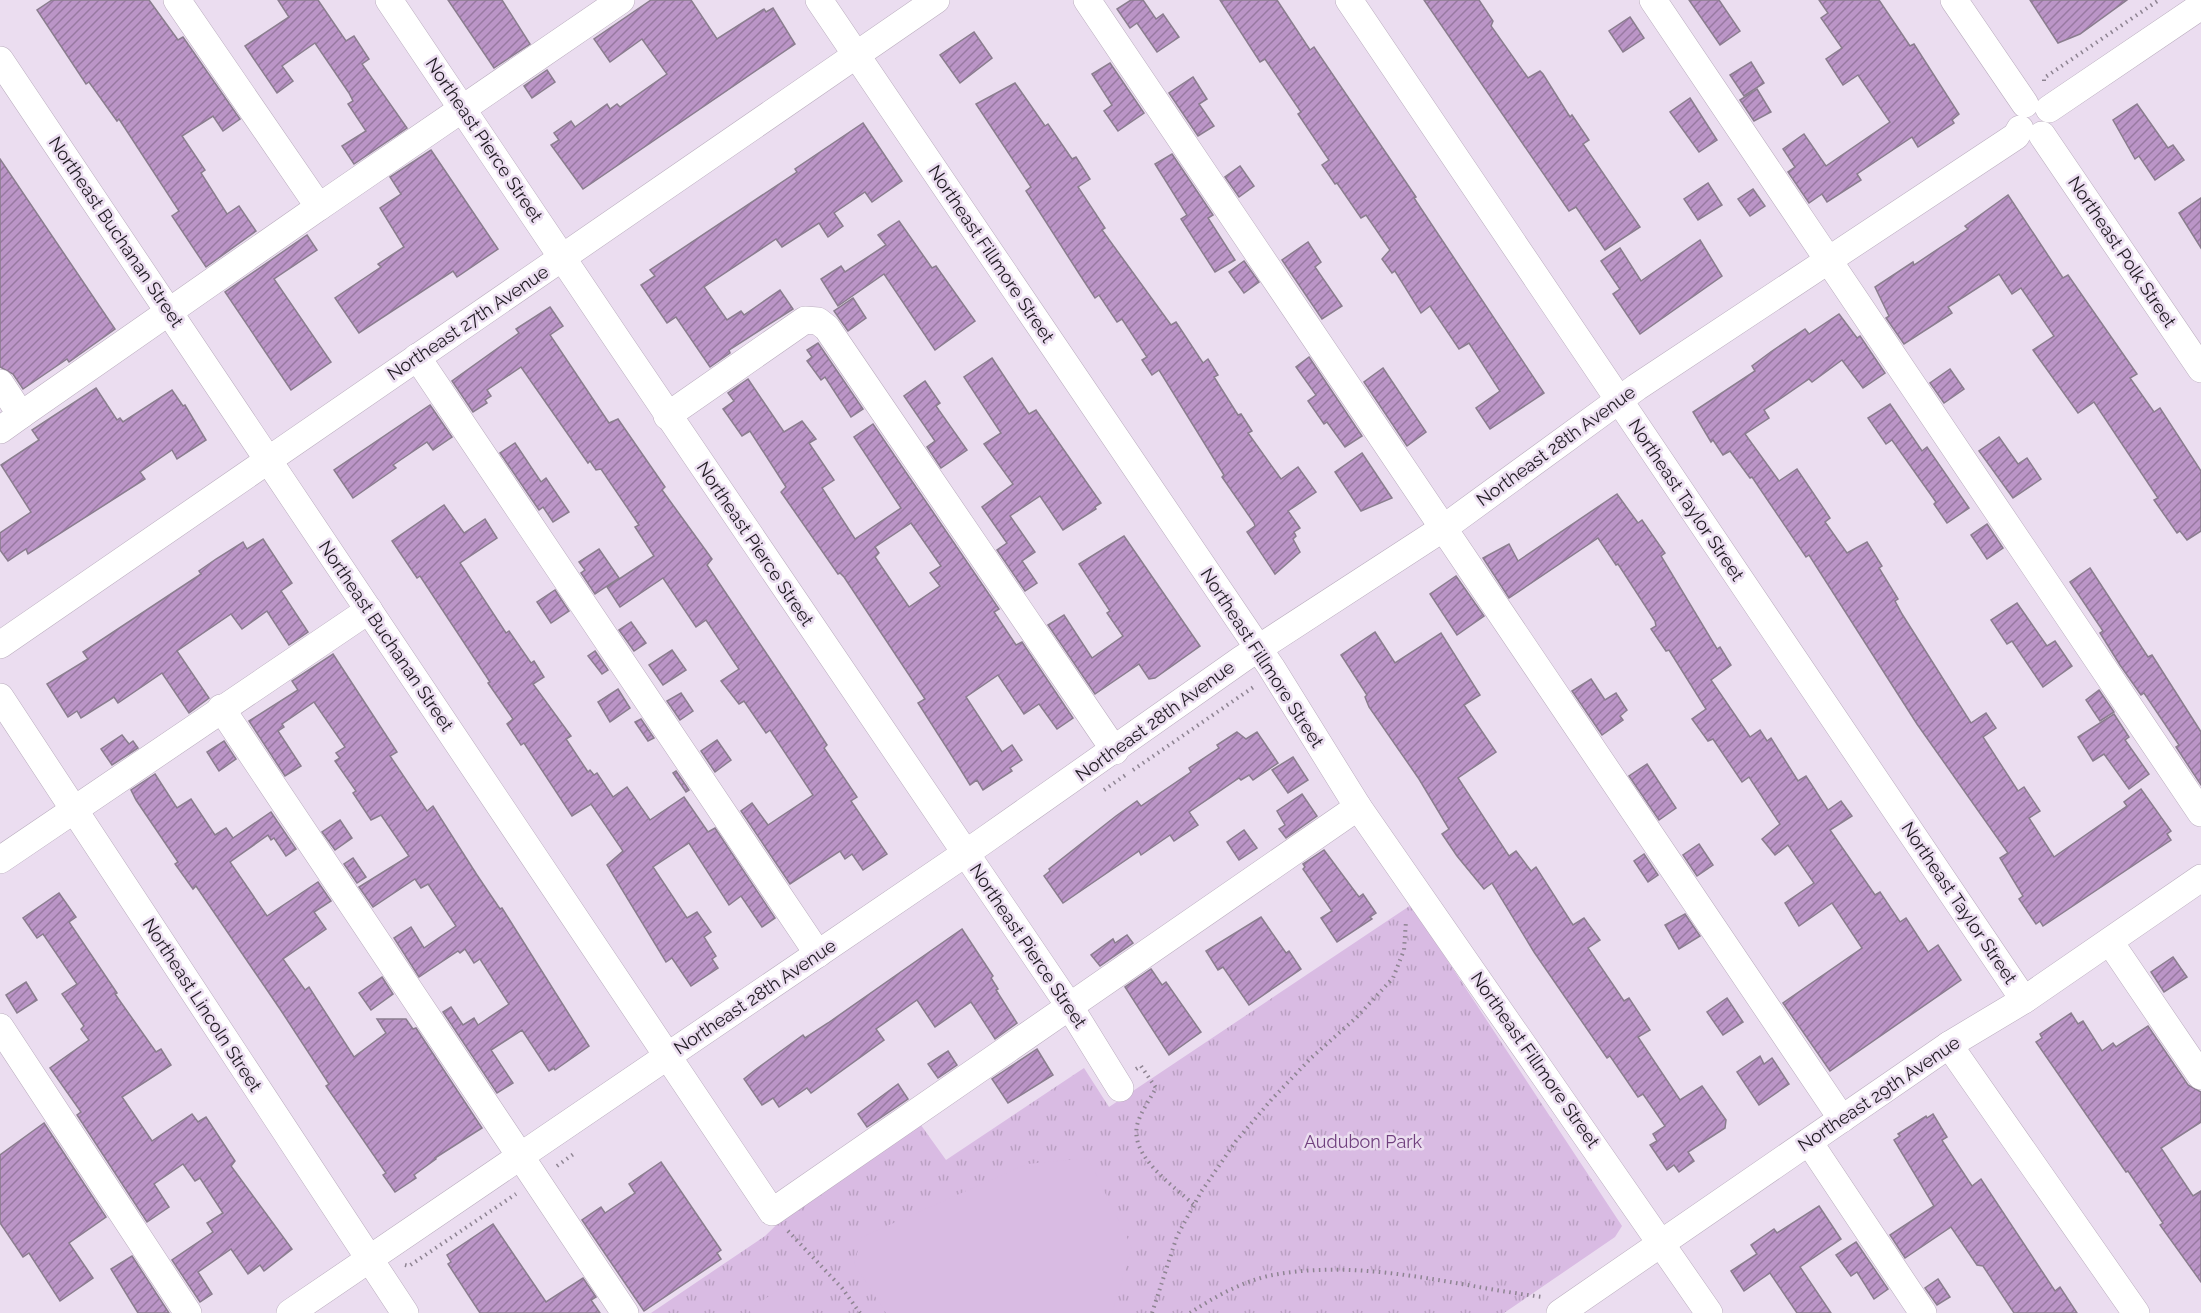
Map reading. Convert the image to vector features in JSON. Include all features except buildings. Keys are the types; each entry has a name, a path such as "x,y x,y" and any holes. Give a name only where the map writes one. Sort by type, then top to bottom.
{"street":[{"path":"177,0 319,207"},
{"name":"Northeast Pierce Street","path":"388,0 564,257 667,416 1070,1007 1119,1085"},
{"name":"Northeast Fillmore Street","path":"819,0 1258,648 1358,807 1662,1243 1708,1313"},
{"name":"Northeast 27th Avenue","path":"0,645 936,0"},
{"path":"1087,0 1445,527 1842,1119"},
{"name":"Northeast Taylor Street","path":"1349,0 2024,1000"},
{"path":"1653,0 2201,813"},
{"name":"Northeast Polk Street","path":"1954,0 2036,113 2201,369"},
{"path":"0,383 11,422 171,313 611,3"},
{"name":"Northeast 28th Avenue","path":"290,1313 521,1158 1115,751 1258,648 1445,527 1619,401 2016,136 2036,113 2201,6"},
{"name":"Northeast Buchanan Street","path":"0,60 772,1212"},
{"path":"667,416 805,320 818,321 833,338 1115,751"},
{"path":"417,357 818,954"},
{"path":"0,860 221,708 369,610"},
{"name":"Northeast Lincoln Street","path":"0,697 405,1313"},
{"path":"221,708 626,1313"},
{"path":"772,1212 1358,807"},
{"name":"Northeast 29th Avenue","path":"1552,1305 1662,1243 1949,1045 2024,1000 2201,878"},
{"path":"2110,942 2201,1076"},
{"path":"0,1027 188,1313"},
{"path":"1949,1045 2136,1313"},
{"path":"1809,1142 1923,1313"}],"path":[{"path":"2036,113 2044,78 2159,0"},
{"path":"1152,1313 1177,1236 1194,1205 1236,1141 1311,1058 1356,1018 1393,978 1404,950 1407,924 1404,913"},
{"path":"1119,1085 1141,1066 1156,1088 1138,1123 1137,1143 1151,1165 1194,1205"},
{"path":"772,1212 842,1288 860,1313"},
{"path":"1190,1313 1214,1298 1272,1275 1324,1270 1400,1273 1492,1290 1552,1305"}],"green space":[{"name":"Audubon Park","path":"1411,905 1622,1226 1615,1237 1504,1313 651,1313 765,1236 797,1205 918,1121 946,1160 1084,1068 1109,1107"},
{"path":"1088,1158 1132,1248 1112,1313 886,1313 854,1264 862,1237 1027,1164"},
{"path":"782,1287 800,1313 751,1313 749,1310"}]}
